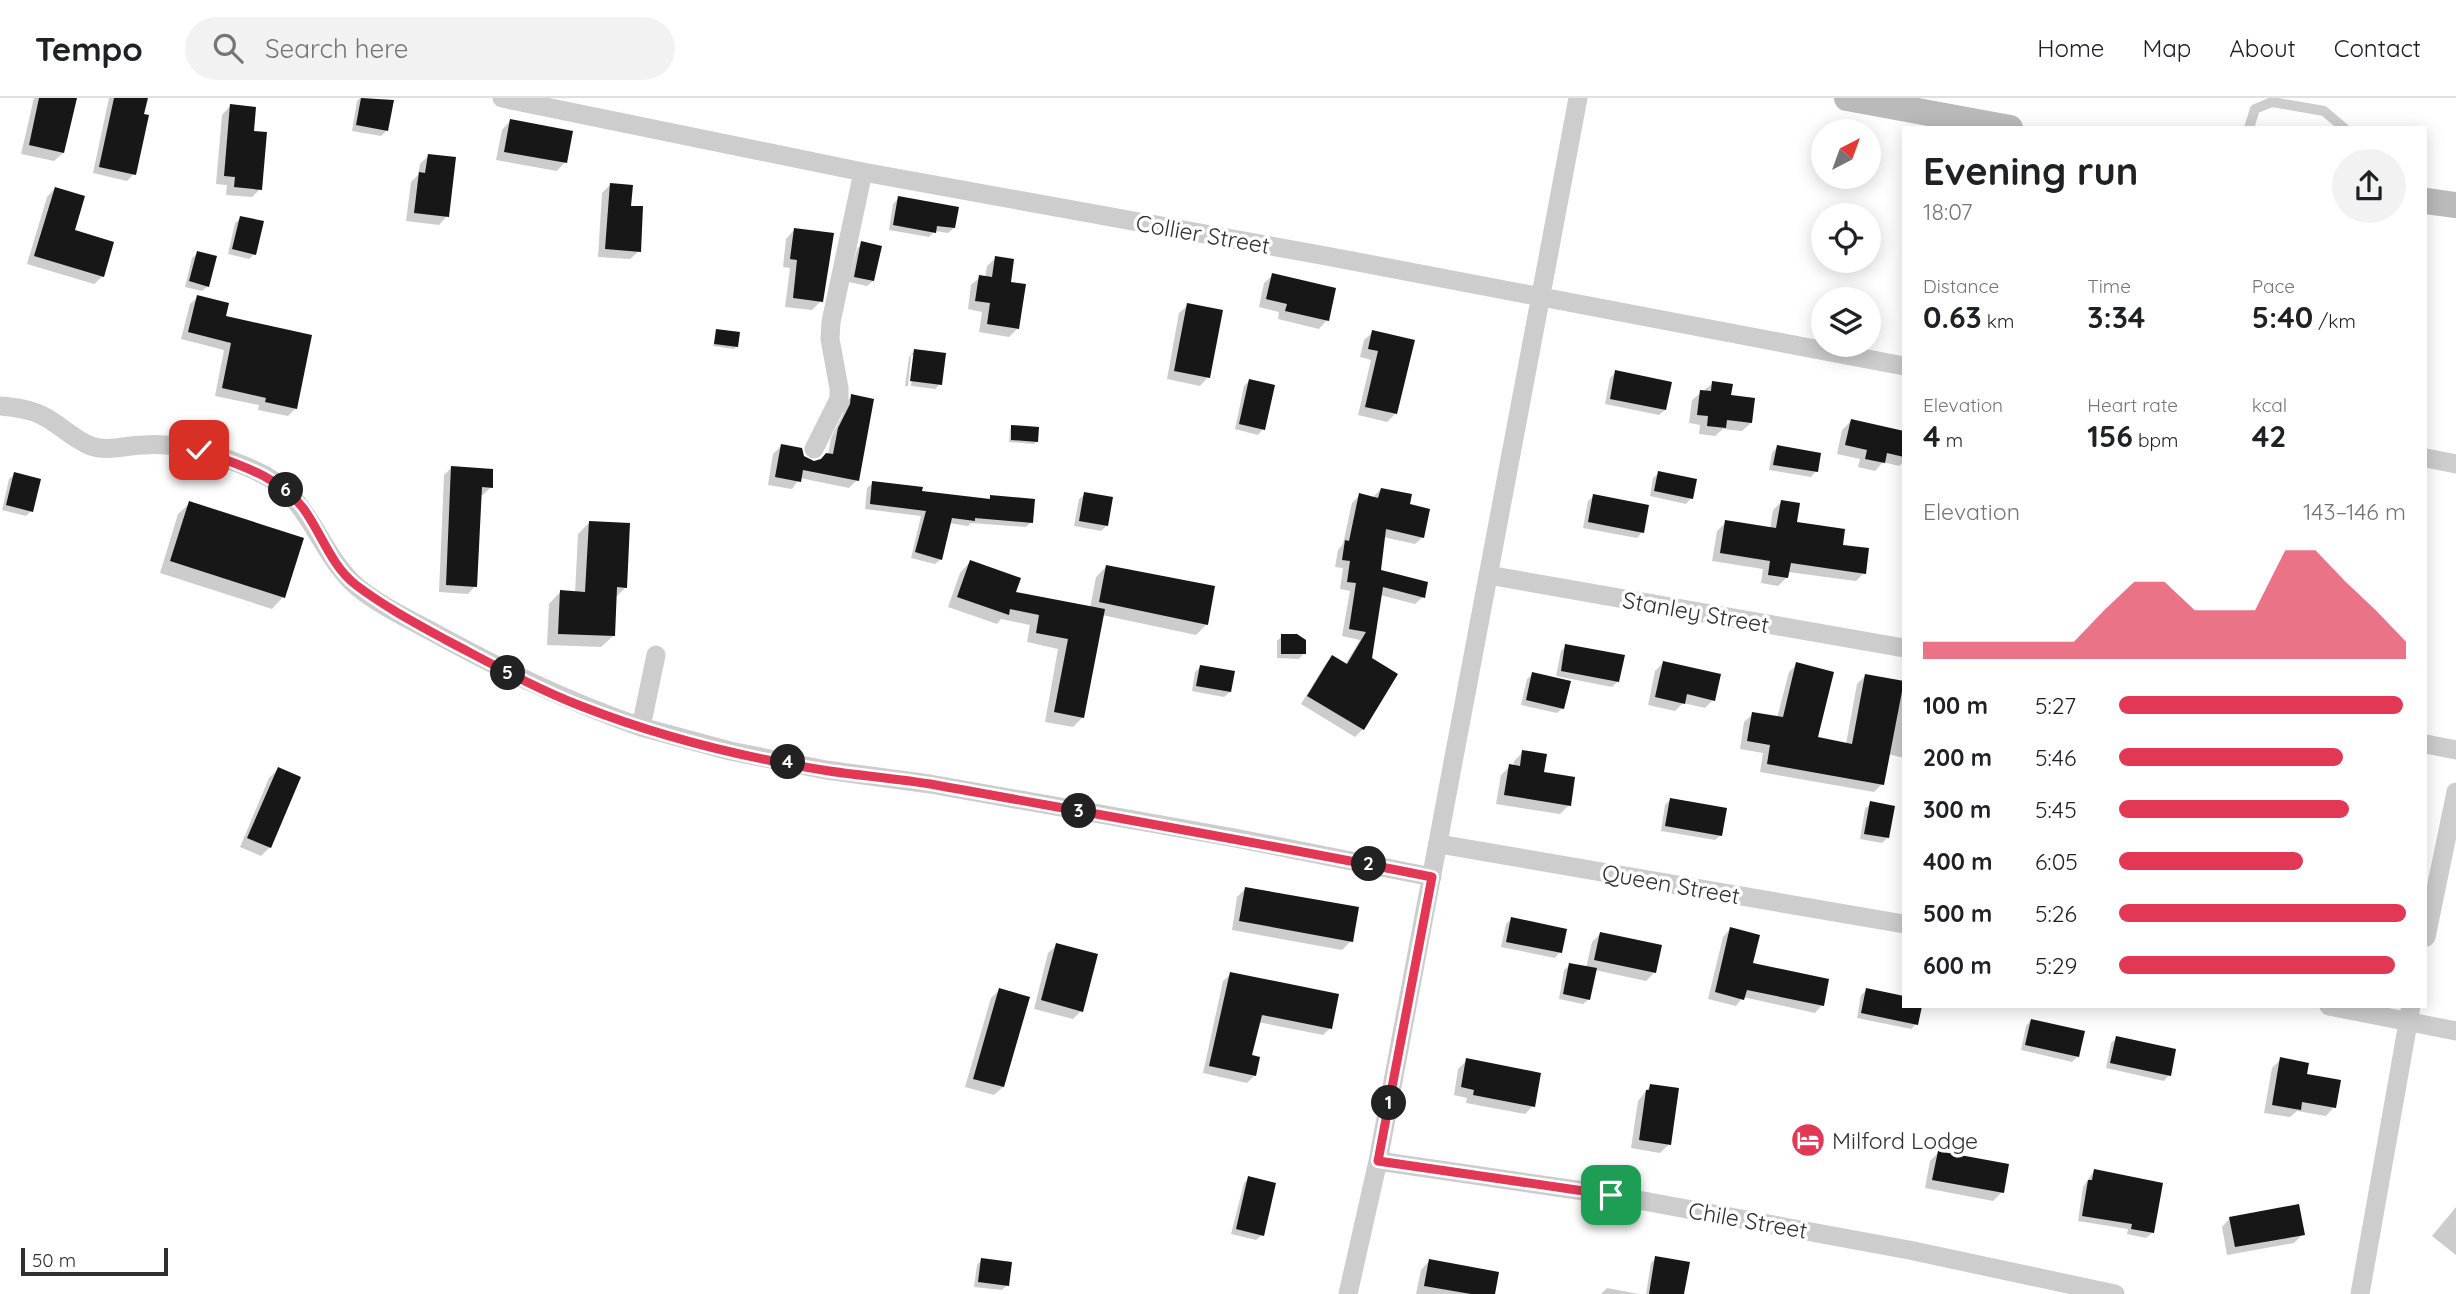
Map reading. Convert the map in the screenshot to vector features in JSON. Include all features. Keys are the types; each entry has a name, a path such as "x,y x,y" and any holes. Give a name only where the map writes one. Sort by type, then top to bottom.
{"main road":[{"path":"1847,98 1999,126"},
{"path":"2427,201 2456,205"}],"street":[{"name":"Collier Street","path":"502,98 863,172 1326,256 1902,366"},
{"path":"1348,1294 1378,1161 1578,98"},
{"path":"814,449 839,399 830,339 831,322 863,172"},
{"path":"0,405 42,415 93,446 109,449 143,444 199,450 265,476 285,488 303,508 332,556 353,583 391,609 502,670 581,706 641,727 730,751 826,770 943,786 1235,838 1432,877"},
{"path":"2427,458 2456,464"},
{"name":"Stanley Street","path":"1488,575 1902,648"},
{"path":"641,727 656,655"},
{"path":"2427,744 2456,750"},
{"path":"2427,932 2456,792"},
{"name":"Queen Street","path":"1438,844 1902,924"},
{"path":"2349,1008 2409,1014 2456,1031"},
{"path":"2360,1294 2409,1014"},
{"name":"Chile Street","path":"1378,1161 1611,1195 1909,1250 2115,1294"}],"lane":[{"path":"2250,126 2255,109 2272,102 2324,111 2342,126"}],"building":[{"path":"39,98 77,98 64,153 29,145"},
{"path":"114,98 148,98 144,114 149,115 136,175 99,167"},
{"path":"361,98 394,100 388,131 356,125"},
{"path":"230,104 256,107 254,131 267,132 262,190 234,187 235,177 224,176"},
{"path":"510,119 573,131 567,163 504,152"},
{"path":"428,154 456,157 449,217 414,213 419,172 425,173"},
{"path":"610,183 633,185 631,206 643,206 641,252 605,249"},
{"path":"55,187 85,196 75,230 114,242 104,277 34,256"},
{"path":"898,196 959,207 955,228 937,226 936,233 893,225"},
{"path":"240,216 264,221 256,255 232,249"},
{"path":"794,228 834,233 823,302 793,298 797,260 790,259"},
{"path":"861,241 882,246 874,281 854,277"},
{"path":"197,251 217,256 209,287 189,281"},
{"path":"995,256 1014,259 1011,282 1026,284 1019,329 987,324 990,303 975,301 979,275 992,277"},
{"path":"1272,273 1336,288 1329,321 1285,311 1287,304 1266,299"},
{"path":"197,295 229,303 226,316 312,335 297,409 265,402 266,398 222,388 231,343 188,332"},
{"path":"1187,303 1223,310 1210,378 1174,371"},
{"path":"716,329 740,332 738,347 714,344"},
{"path":"1372,330 1415,340 1397,414 1365,407 1378,351 1368,349"},
{"path":"914,349 946,353 942,385 910,381"},
{"path":"1615,370 1672,382 1666,410 1610,399"},
{"path":"1249,379 1275,385 1265,430 1239,424"},
{"path":"1712,381 1733,384 1731,395 1755,398 1752,423 1727,420 1726,428 1707,426 1708,416 1697,415 1700,390 1711,391"},
{"path":"851,394 874,399 859,481 803,470 801,482 775,477 781,444 802,448 804,456 814,461 821,459 826,453 833,454 838,428 850,404"},
{"path":"1851,419 1902,431 1902,457 1887,453 1885,463 1865,459 1867,450 1845,445"},
{"path":"1011,425 1039,427 1038,442 1011,440"},
{"path":"1777,445 1821,453 1818,472 1773,465"},
{"path":"451,466 493,469 493,488 482,487 477,587 446,585"},
{"path":"1658,471 1697,479 1693,499 1654,491"},
{"path":"14,472 41,479 33,512 6,505"},
{"path":"872,481 923,487 922,491 990,499 990,495 1035,499 1033,523 952,518 942,560 915,552 926,511 870,504"},
{"path":"1381,488 1412,494 1410,504 1430,509 1424,538 1386,529 1381,570 1428,582 1425,598 1383,587 1372,658 1398,674 1364,730 1307,696 1332,655 1347,664 1366,632 1349,629 1356,583 1347,582 1350,561 1342,560 1345,540 1349,541 1359,493 1378,498"},
{"path":"1084,492 1113,497 1108,526 1079,521"},
{"path":"1593,494 1649,505 1644,533 1588,522"},
{"path":"1781,500 1800,503 1797,522 1845,529 1843,545 1869,548 1866,574 1791,563 1788,578 1768,575 1770,561 1720,553 1725,520 1776,528"},
{"path":"189,501 304,538 285,598 170,561"},
{"path":"589,521 630,523 627,588 617,587 615,636 558,634 560,590 585,592"},
{"path":"970,560 1021,578 1016,592 1105,609 1084,718 1054,712 1068,639 1036,633 1039,615 1010,609 1009,615 957,597"},
{"path":"1106,565 1215,586 1208,625 1099,602"},
{"path":"1281,634 1297,634 1306,640 1306,654 1281,654"},
{"path":"1565,644 1625,655 1619,682 1561,671"},
{"path":"1663,661 1721,674 1715,701 1687,694 1685,704 1655,697"},
{"path":"1796,662 1834,672 1818,737 1852,744 1865,674 1902,681 1884,785 1767,764 1770,745 1747,741 1752,712 1783,717"},
{"path":"1200,665 1235,671 1231,692 1196,686"},
{"path":"1532,672 1571,681 1564,709 1526,700"},
{"path":"1522,750 1547,754 1544,772 1575,777 1571,806 1504,795 1509,764 1520,766"},
{"path":"278,767 301,777 271,848 247,838"},
{"path":"1670,798 1727,808 1722,836 1665,826"},
{"path":"1870,801 1895,806 1889,838 1864,834"},
{"path":"1245,887 1359,907 1353,942 1239,921"},
{"path":"1511,917 1567,929 1562,953 1506,942"},
{"path":"1730,927 1760,935 1753,963 1829,979 1824,1006 1747,990 1744,1000 1715,992"},
{"path":"1600,932 1662,945 1656,973 1594,960"},
{"path":"1056,943 1098,954 1083,1012 1041,1000"},
{"path":"1569,963 1597,968 1590,1000 1563,994"},
{"path":"1230,972 1339,994 1332,1029 1262,1015 1252,1055 1260,1057 1256,1076 1209,1066"},
{"path":"999,988 1030,997 1004,1087 973,1079"},
{"path":"1866,988 1902,996 1902,1008 1922,1008 1918,1025 1861,1013"},
{"path":"2031,1019 2085,1031 2079,1057 2025,1045"},
{"path":"2116,1036 2176,1049 2171,1076 2110,1063"},
{"path":"2280,1057 2309,1063 2307,1074 2341,1080 2336,1108 2302,1102 2301,1110 2272,1105"},
{"path":"1466,1058 1541,1073 1535,1107 1473,1095 1474,1090 1461,1087"},
{"path":"1650,1084 1679,1088 1671,1145 1639,1140 1646,1090 1649,1090"},
{"path":"1938,1151 2009,1164 2004,1193 1932,1180"},
{"path":"2094,1169 2163,1183 2154,1233 2131,1229 2132,1224 2082,1216 2088,1180 2092,1180"},
{"path":"1248,1176 1276,1183 1264,1236 1236,1229"},
{"path":"2299,1204 2305,1235 2235,1247 2229,1217"},
{"path":"1655,1256 1690,1262 1684,1294 1649,1294"},
{"path":"981,1258 1012,1262 1009,1286 978,1282"},
{"path":"1429,1259 1499,1272 1495,1294 1471,1294 1424,1286"}],"place":[{"name":"Milford Lodge","path":"1808,1140"}],"route":[{"path":"199,450 265,476 285,488 303,508 332,556 353,583 391,609 502,670 581,706 641,727 730,751 826,770 930,784 1235,838 1432,877 1378,1161 1611,1195"}]}
